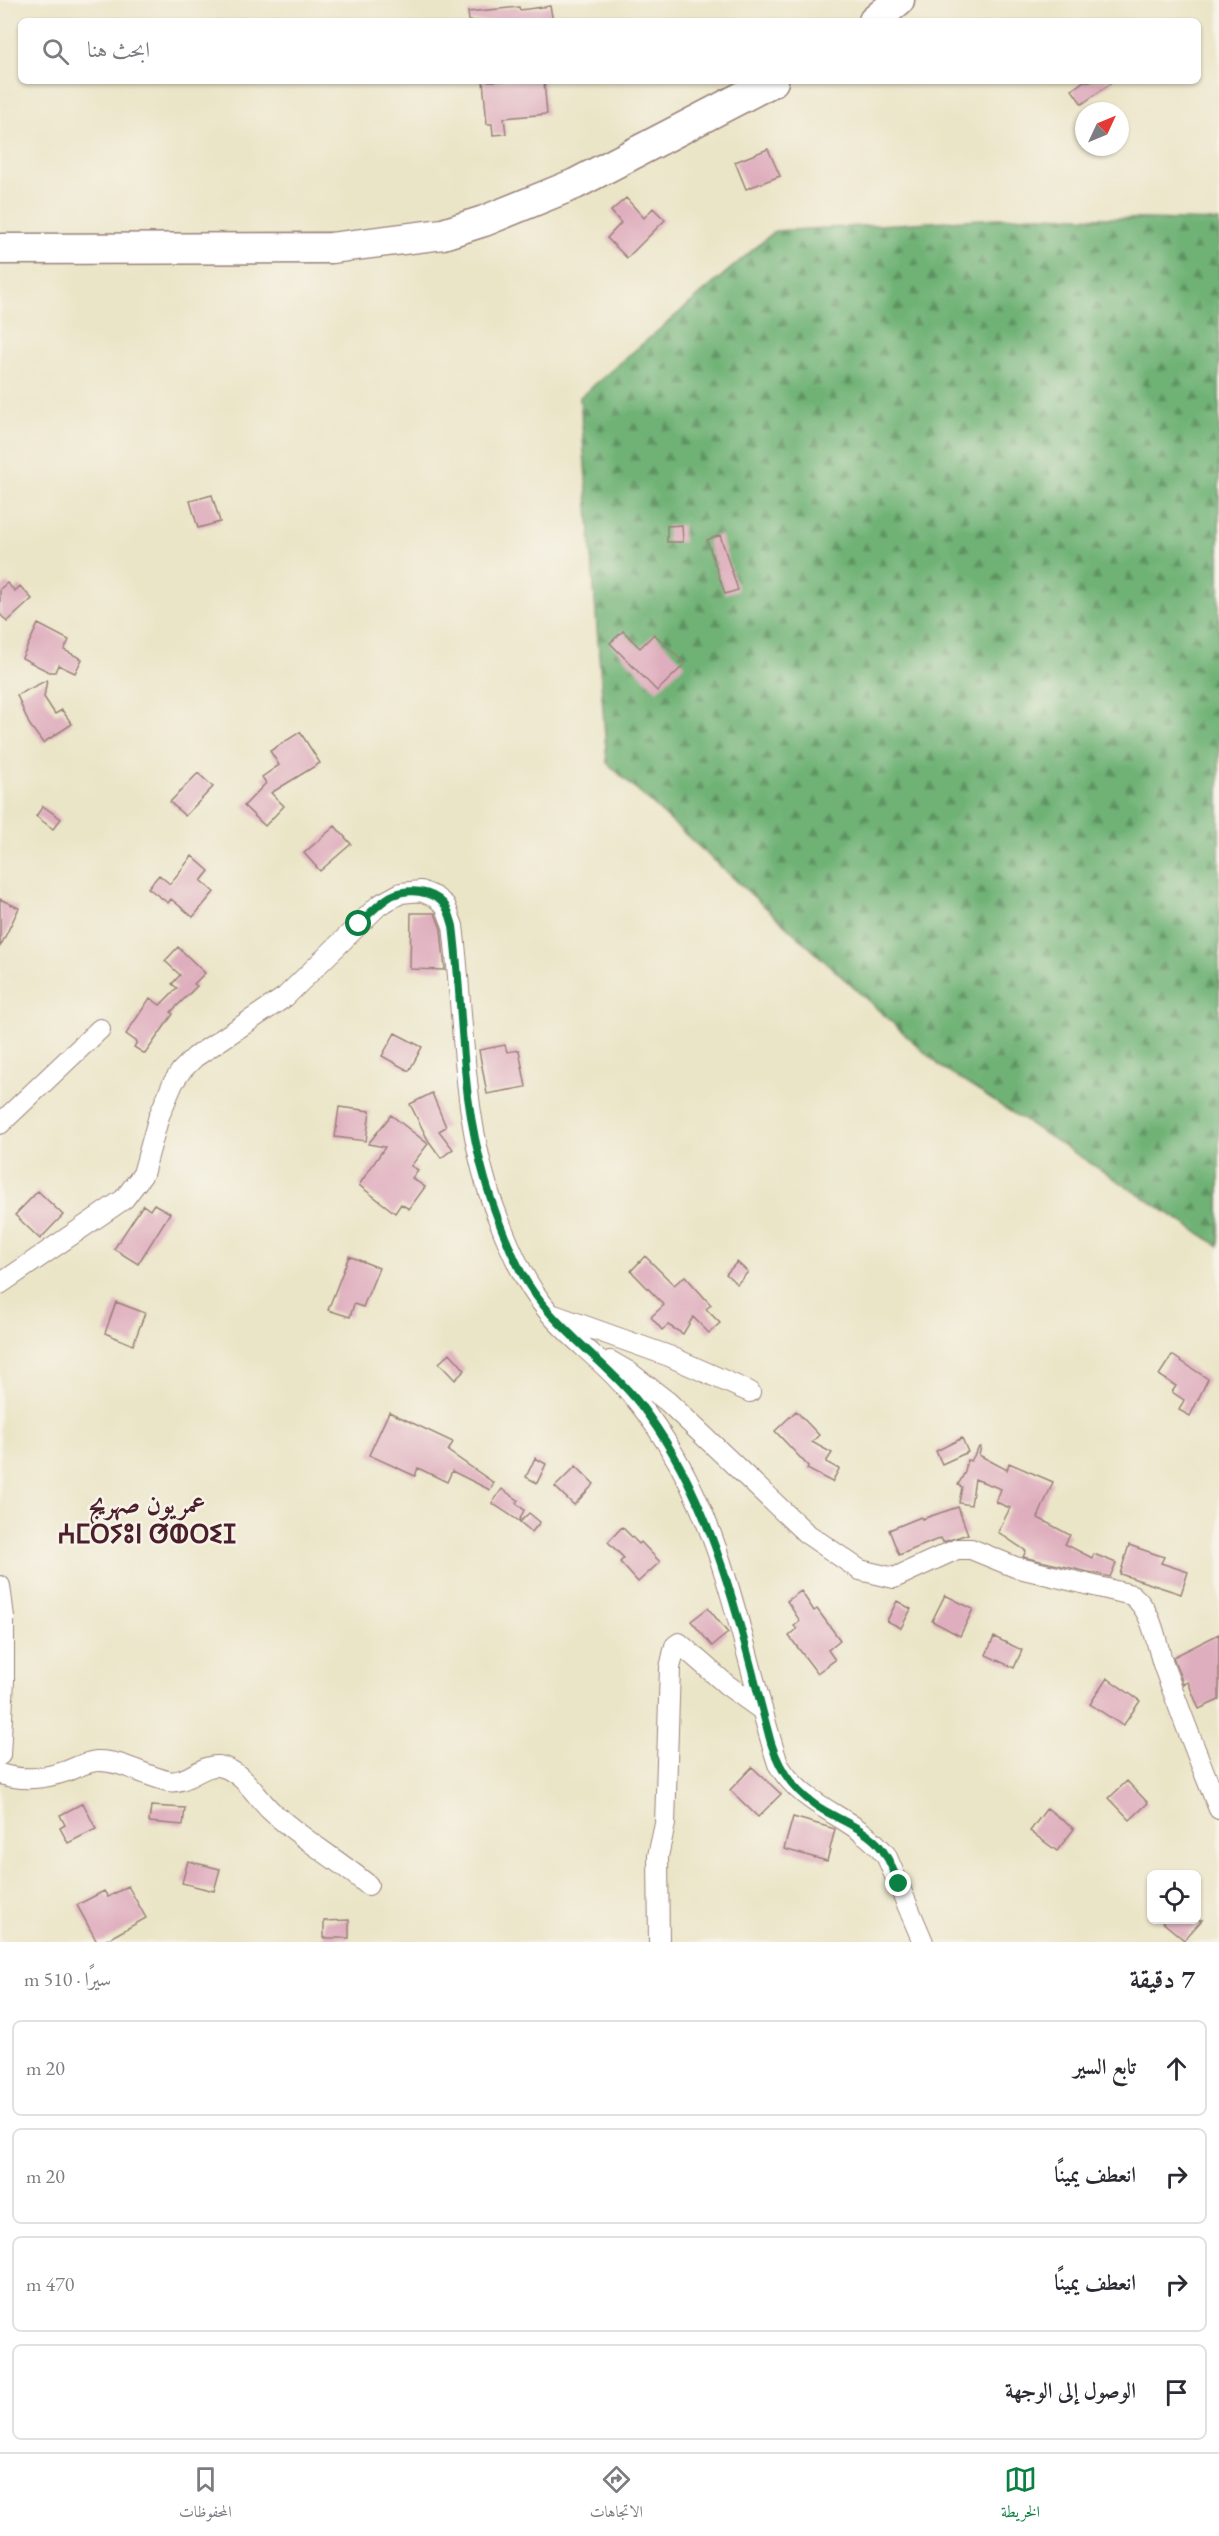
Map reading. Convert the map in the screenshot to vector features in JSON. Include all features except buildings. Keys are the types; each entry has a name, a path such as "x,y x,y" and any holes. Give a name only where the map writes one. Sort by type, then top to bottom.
{"main road":[{"path":"878,18 899,0"},
{"path":"0,249 331,248 443,234 484,221 575,184 767,84"}],"street":[{"path":"0,1284 103,1215 133,1189 143,1174 159,1116 169,1091 181,1071 195,1057 285,997 379,905 401,893 422,891 435,897 445,905 453,926 468,1097 486,1184 520,1269 530,1288 549,1313 623,1384 648,1414 670,1448 695,1497 736,1611 778,1764 786,1778 806,1798 866,1833 886,1855 923,1942"},
{"path":"0,1124 100,1029"},
{"path":"549,1313 659,1352 750,1392"},
{"path":"591,1353 629,1372 668,1402 787,1517 823,1546 860,1570 894,1578 957,1549 970,1549 1015,1568 1132,1595 1143,1604 1151,1620 1164,1668 1219,1809"},
{"path":"0,1586 4,1617 4,1680 0,1755"},
{"path":"659,1942 658,1856 665,1824 670,1668 675,1646 679,1643 727,1685 762,1710"},
{"path":"0,1774 29,1780 55,1775 97,1761 116,1764 175,1782 204,1769 222,1766 231,1770 247,1784 270,1810 368,1885"}],"green space":[{"path":"1034,216 1219,221 1219,1246 941,1067 607,763 580,397 775,231"}],"district":[{"name":"عمريون صهريج ⵄⵎⵔⵢⵓⵏ ⵚⵀⵔⵉⵊ","path":"147,1519"}],"route":[{"path":"359,924 391,896 401,893 422,891 445,905 453,926 468,1097 476,1141 486,1184 497,1217 520,1269 530,1288 549,1313 623,1384 648,1414 670,1448 710,1533 736,1611 771,1743 778,1764 786,1778 806,1798 866,1833 877,1843 886,1855 899,1884"}]}
